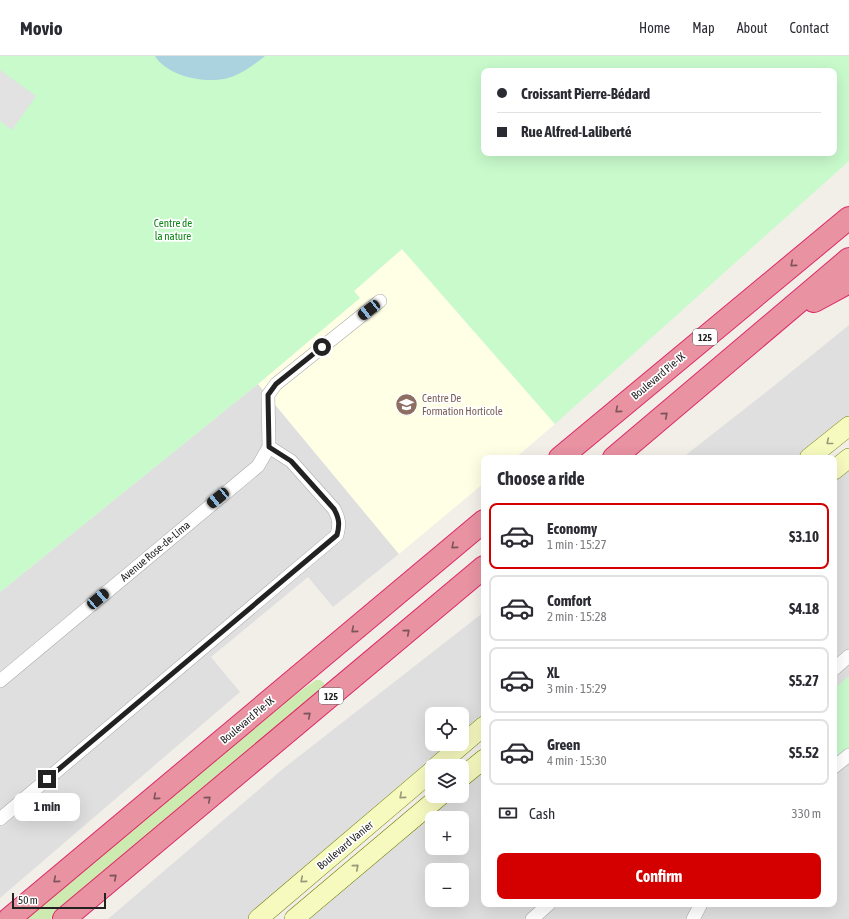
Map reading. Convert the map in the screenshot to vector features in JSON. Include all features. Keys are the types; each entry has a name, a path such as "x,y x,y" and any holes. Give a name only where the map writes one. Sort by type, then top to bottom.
{"highway":[{"name":"Boulevard Pie-IX","path":"564,455 849,218"},
{"path":"618,455 849,259"},
{"path":"773,324 849,282"},
{"name":"Boulevard Pie-IX","path":"9,919 481,524"},
{"name":"125","path":"64,919 481,570"}],"street":[{"path":"0,819 337,535 340,527 334,509 291,461 269,447 268,395 276,384 380,301"},
{"path":"813,455 849,426"},
{"name":"Avenue Rose-de-Lima","path":"0,681 258,466 269,447"},
{"path":"837,468 849,458"},
{"path":"837,666 849,656"},
{"path":"445,759 481,729"},
{"path":"837,765 849,755"},
{"path":"469,771 481,761"},
{"name":"Boulevard Vanier","path":"258,919 425,776"},
{"path":"294,919 432,803"},
{"path":"532,919 546,907"},
{"path":"693,919 699,907"}],"shaded area":[{"path":"0,70 36,96 12,130 0,121"},
{"name":"Centre De Formation Horticole","path":"402,249 555,424 519,455 481,455 481,486 399,554 258,384 359,298 354,291"},
{"path":"849,325 849,426 813,455 686,455"},
{"path":"258,384 399,554 333,607 308,577 211,657 240,692 0,898 0,592"},
{"path":"849,458 849,919 294,919 432,803 469,803 469,771 481,761 481,907 837,907 837,468"},
{"path":"481,614 481,729 469,739 469,707 425,707 425,751 455,751 445,759 425,759 425,776 258,919 108,919 284,768"}],"green space":[{"name":"Centre de la nature","path":"0,56 849,56 849,161 555,424 402,249 354,291 360,298 258,384 0,592"},
{"path":"849,676 849,751 837,761 837,686"},
{"path":"316,680 320,680 324,683 325,688 322,692 51,919 24,919 254,726"}],"water":[{"path":"155,56 265,56 243,72 228,78 209,80 178,74 161,63"}],"place":[{"name":"Centre De Formation Horticole","path":"406,404"}],"route":[{"path":"47,779 337,535 340,527 334,509 291,461 269,447 268,395 276,384 322,347"}]}
